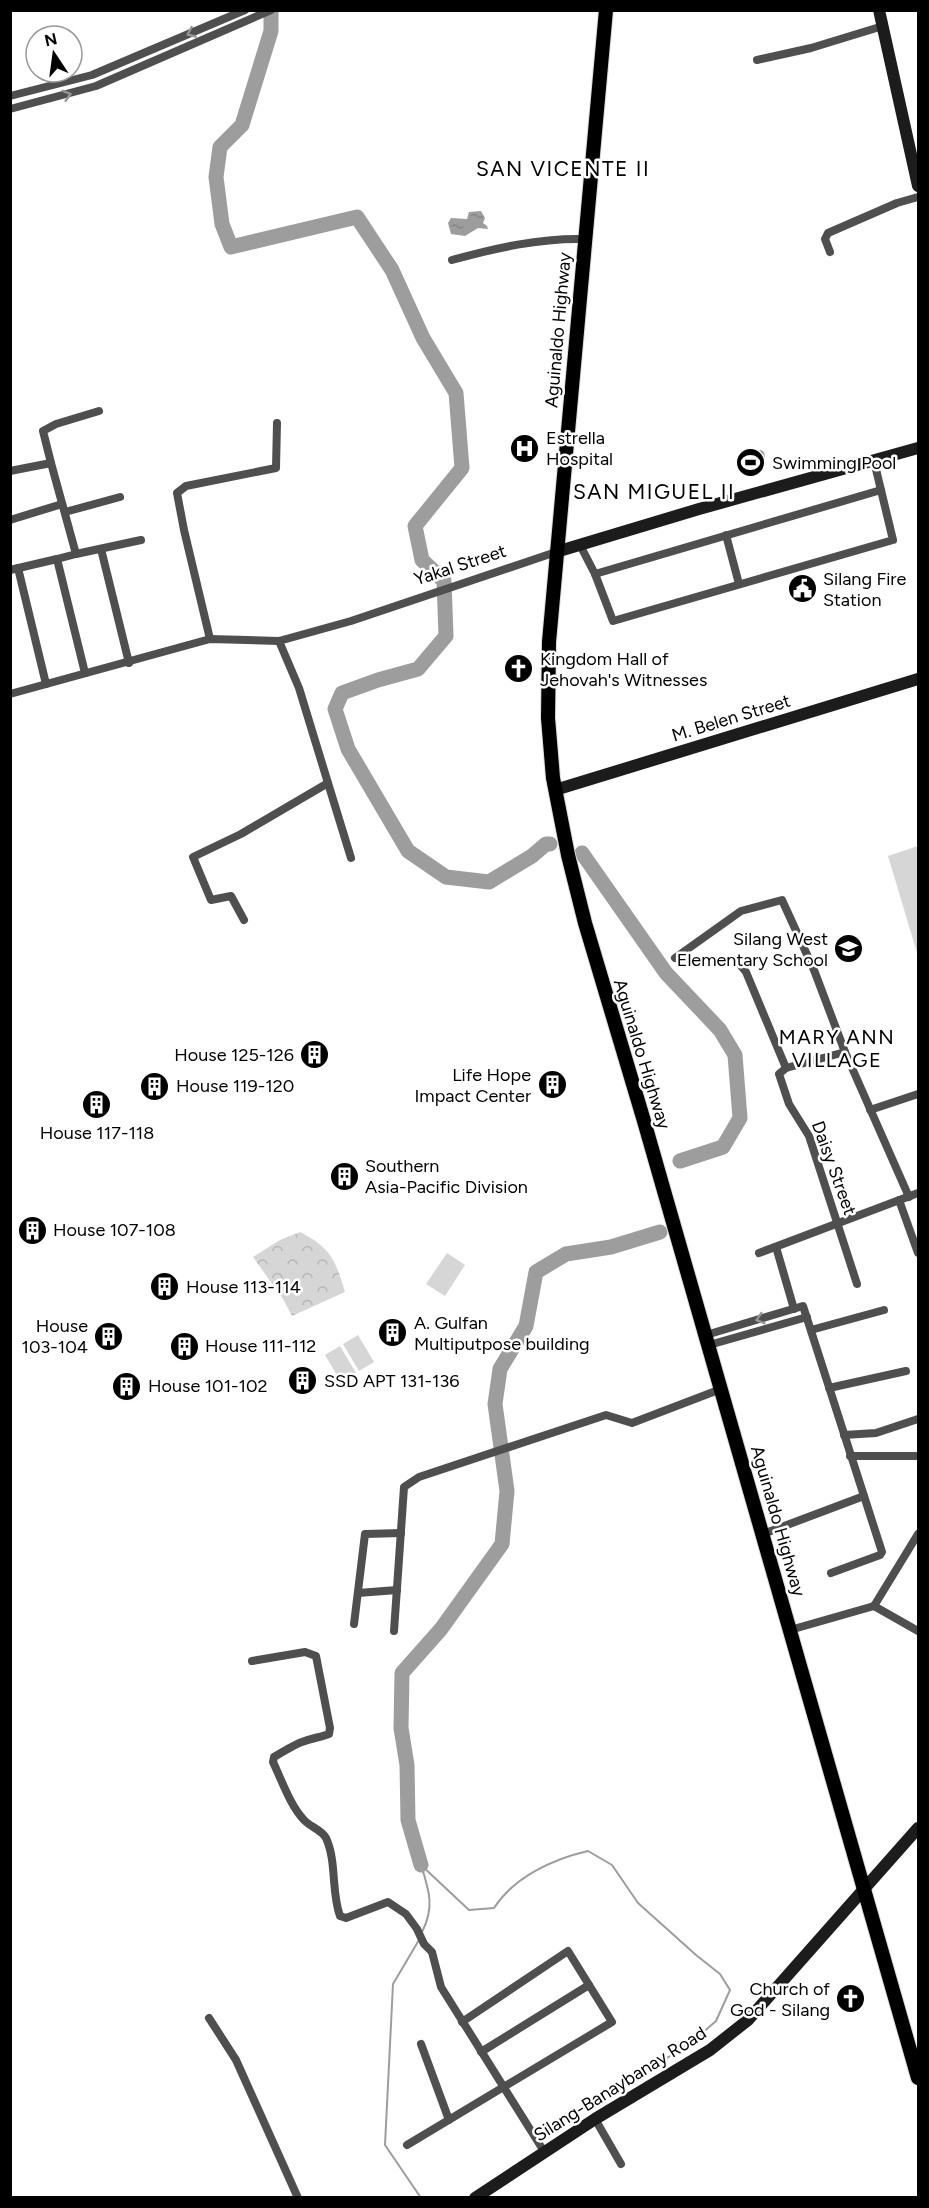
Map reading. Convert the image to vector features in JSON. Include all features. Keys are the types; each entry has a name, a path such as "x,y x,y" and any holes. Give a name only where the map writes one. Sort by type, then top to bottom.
{"main road":[{"name":"Aguinaldo Highway","path":"606,10 556,552 548,677 549,740 555,790 567,855 585,923 918,2073"}],"street":[{"path":"10,96 92,75 244,10"},
{"path":"10,109 96,86 271,10"},
{"path":"879,10 918,186"},
{"path":"758,60 811,48 883,26"},
{"path":"830,252 825,239 828,233 897,203 918,197"},
{"path":"452,260 489,250 543,240 584,239"},
{"path":"76,554 44,431 56,424 99,411"},
{"path":"210,639 177,493 186,486 276,468 277,423"},
{"name":"Yakal Street","path":"10,694 210,639 279,641 414,600 556,552 699,509 918,448"},
{"path":"580,545 595,574 613,621 893,540 874,461"},
{"path":"10,471 51,463"},
{"path":"595,574 881,490"},
{"path":"10,520 120,497"},
{"path":"726,535 739,584"},
{"path":"46,684 14,569 141,540"},
{"path":"101,549 129,663"},
{"path":"57,559 85,673"},
{"path":"279,641 298,688 351,858"},
{"name":"M. Belen Street","path":"555,790 918,680"},
{"path":"244,920 231,896 211,900 193,857 241,834 328,783"},
{"path":"675,958 741,911 782,900 814,970 845,1052 909,1197"},
{"name":"Daisy Street","path":"736,960 746,972 786,1068 779,1074 781,1084 789,1104 809,1136 856,1284"},
{"path":"786,1068 845,1052"},
{"path":"870,1110 918,1094"},
{"path":"759,1253 918,1193"},
{"path":"899,1200 918,1253"},
{"path":"776,1247 794,1309"},
{"path":"707,1340 803,1306 882,1552 880,1555 831,1573"},
{"path":"811,1330 884,1310"},
{"path":"707,1340 807,1317"},
{"path":"829,1388 906,1371"},
{"path":"394,1631 404,1486 419,1477 606,1415 632,1423 721,1389"},
{"path":"844,1435 876,1432 918,1419"},
{"path":"850,1456 918,1456"},
{"path":"763,1534 864,1496"},
{"path":"354,1624 365,1534 401,1533"},
{"path":"790,1630 874,1606 918,1534"},
{"path":"357,1593 397,1590"},
{"path":"874,1606 918,1631"},
{"path":"252,1661 305,1652 316,1656 330,1728 329,1734 298,1743 290,1750 276,1755 273,1762 295,1808 304,1820 323,1833 326,1839 333,1866 340,1916 346,1918 390,1902 406,1914 435,1959 441,1987 545,2153"},
{"name":"Silang-Banaybanay Road","path":"475,2198 595,2119 710,2050 734,2032 748,2020 864,1891 918,1827"},
{"path":"407,2145 612,2022 568,1951 462,2022"},
{"path":"481,2052 589,1985"},
{"path":"209,2018 236,2060 298,2198"},
{"path":"421,2044 449,2120"},
{"path":"595,2119 621,2164"}],"green space":[{"path":"918,846 918,956 888,856"},
{"path":"300,1232 325,1249 335,1263 345,1292 292,1316 283,1299 253,1257 280,1240"},
{"path":"447,1253 465,1265 445,1296 426,1284"},
{"path":"358,1335 374,1362 359,1371 343,1344"},
{"path":"340,1346 356,1373 341,1382 325,1355"}],"water":[{"path":"481,211 485,218 483,223 488,229 478,228 465,236 451,234 448,223 451,218 467,219 469,212"},
{"name":"Swimming Pool","path":"761,450 765,457 761,460 756,458 757,471 751,473 748,470 747,458"}],"waterway":[{"path":"271,10 271,31 242,125 220,147 216,177 222,224 231,247 357,217 392,270 423,338 456,393 462,468 415,526 422,560 444,581 446,636 418,669 342,693 335,709 348,749 408,851 446,877 489,882 532,856 546,844 550,844"},
{"path":"582,853 666,973 720,1030 735,1055 740,1118 723,1147 680,1161"},
{"path":"421,1865 408,1820 407,1765 401,1728 402,1673 441,1629 502,1544 507,1491 495,1404 500,1369 526,1326 536,1272 566,1254 611,1247 660,1232"},
{"path":"421,1865 469,1910 494,1908 502,1897 523,1878 548,1864 575,1854 588,1851 612,1865 638,1903 720,1974 730,1990 716,2021 693,2041 667,2058"},
{"path":"421,1865 430,1906 422,1932"},
{"path":"419,1940 393,1984 385,2145 421,2198"}],"place":[{"name":"Estrella Hospital","path":"525,448"},
{"name":"Swimming Pool","path":"751,463"},
{"name":"Silang Fire Station","path":"802,589"},
{"name":"Kingdom Hall of Jehovah's Witnesses","path":"519,669"},
{"name":"Silang West Elementary School","path":"849,949"},
{"name":"House 125-126","path":"315,1055"},
{"name":"Life Hope Impact Center","path":"552,1085"},
{"name":"House 119-120","path":"155,1086"},
{"name":"House 117-118","path":"97,1104"},
{"name":"Southern Asia-Pacific Division","path":"344,1176"},
{"name":"House 107-108","path":"32,1230"},
{"name":"House 113-114","path":"165,1287"},
{"name":"A. Gulfan Multiputpose building","path":"393,1333"},
{"name":"House 103-104","path":"109,1336"},
{"name":"House 111-112","path":"184,1346"},
{"name":"SSD APT 131-136","path":"303,1381"},
{"name":"House 101-102","path":"127,1386"},
{"name":"Church of God - Silang","path":"851,1999"}],"district":[{"name":"SAN VICENTE II","path":"563,169"},
{"name":"SAN MIGUEL II","path":"654,492"},
{"name":"MARY ANN VILLAGE","path":"837,1048"}]}
